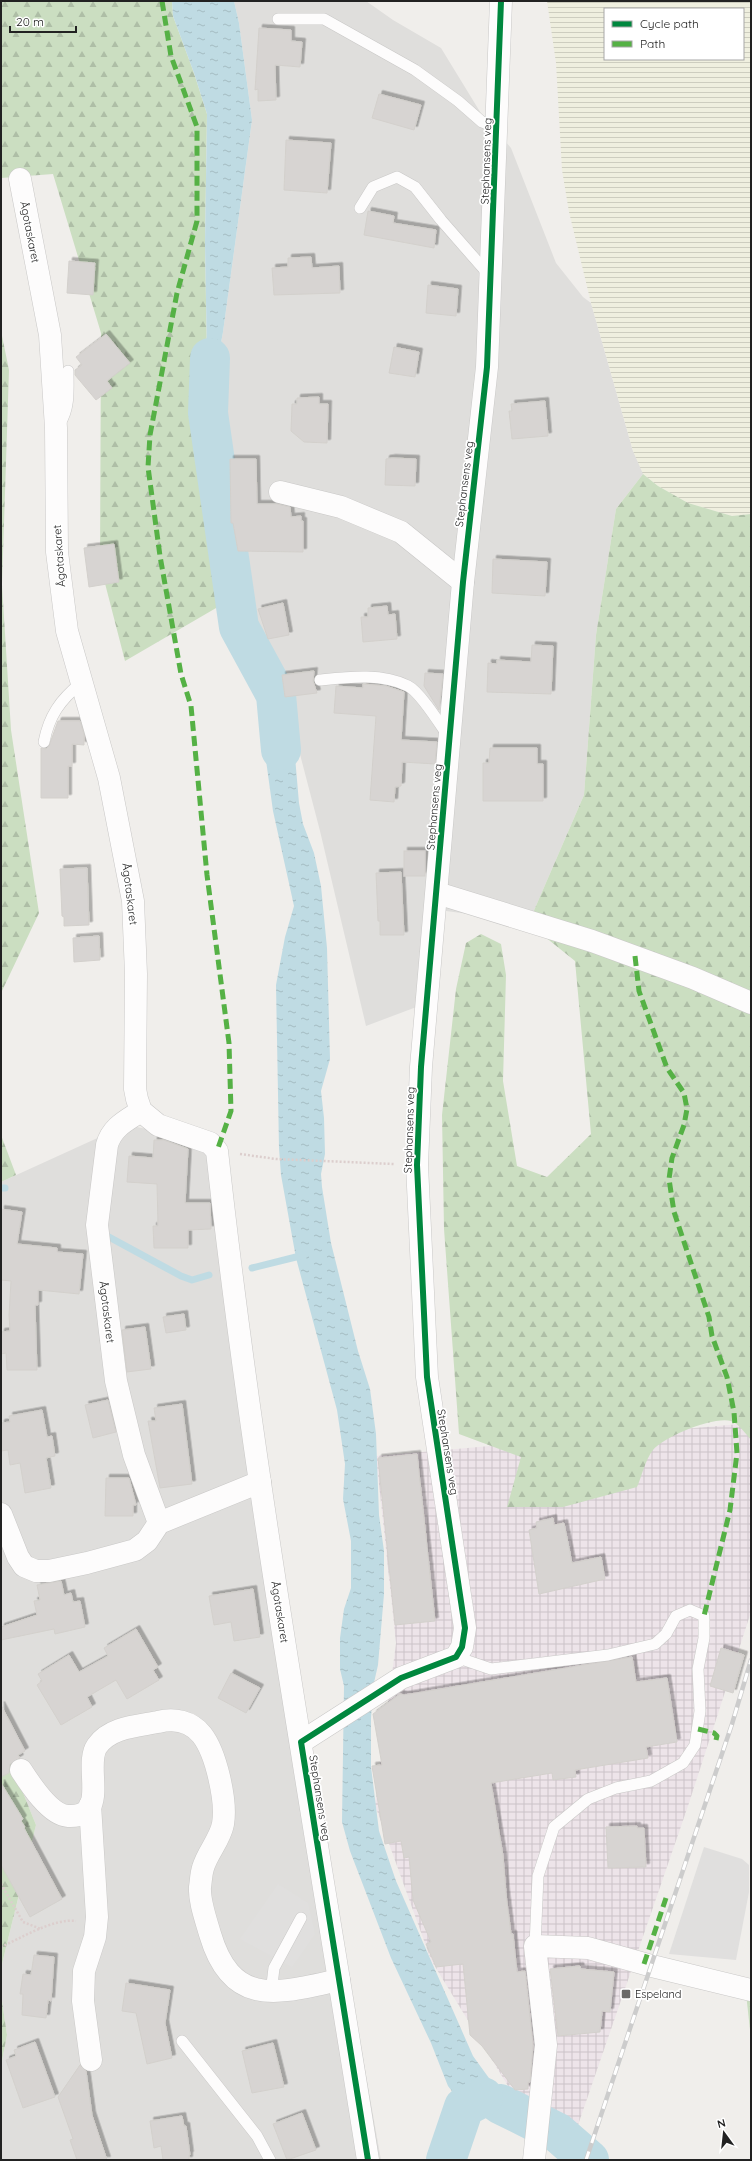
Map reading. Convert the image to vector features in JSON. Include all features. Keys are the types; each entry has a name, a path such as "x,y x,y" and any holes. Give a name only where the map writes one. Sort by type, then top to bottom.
{"street":[{"name":"Stephansens veg","path":"368,2160 301,1742 401,1678 456,1657 462,1647 465,1628 427,1377 423,1334 417,1165 421,1067 463,582 485,393 491,278 501,1"},
{"name":"Ågotaskaret","path":"20,180 50,336 56,428 57,552 67,631 81,683 97,731 109,778 133,901 136,974 135,1089 141,1110 120,1124 110,1135 107,1145 97,1225 116,1381 134,1455 159,1523"},
{"path":"280,492 341,507 401,532 463,582"},
{"path":"437,893 592,941 693,978 751,1003"},
{"path":"141,1110 158,1125 210,1143 217,1151"},
{"name":"Ågotaskaret","path":"217,1151 228,1258 260,1482 301,1742"},
{"path":"1,1514 18,1558 24,1566 36,1571 49,1571 87,1564 135,1550 147,1541 159,1523 260,1482"},
{"path":"91,2060 83,2001 84,1971 96,1937 90,1805 93,1796 92,1761 96,1747 107,1736 121,1729 162,1721 179,1720 190,1725 201,1734 211,1750 224,1808 223,1825 203,1867 200,1890 206,1922 215,1950 223,1966 234,1979 252,1989 271,1993 339,1980"},
{"path":"21,1770 52,1809 62,1815 75,1816 85,1811 90,1805"},
{"path":"536,2153 546,2045 535,1946 588,1948 652,1966 751,1990"}],"lane":[{"path":"278,20 324,19 415,70 458,101 482,122 497,128"},
{"path":"360,208 373,187 397,177 415,187 491,278"},
{"name":"Ågotaskaret","path":"56,428 65,413 68,371"},
{"path":"320,680 350,677 384,678 409,686 431,711 450,739"},
{"path":"44,742 49,722 56,707 81,683"},
{"path":"456,1657 491,1669 608,1655 655,1644 666,1634 676,1616 690,1610 704,1616 704,1638 698,1669 700,1711 695,1745 683,1763 651,1781 616,1788 588,1799 554,1828 538,1876 535,1946"},
{"path":"271,1993 274,1968 300,1918"},
{"path":"182,2041 257,2136 270,2160"}],"path":[{"path":"217,1151 276,1159 417,1165"},
{"path":"1,1884 23,1922 41,1929"},
{"path":"1,1946 41,1929 73,1921 96,1924"}],"shaded area":[{"path":"234,1 366,1 393,20 441,48 482,115 511,148 556,263 583,297 591,303 633,451 643,471 643,474 616,509 596,635 584,795 529,922 431,909 427,1003 366,1026 320,831 290,716 276,695 239,627 208,413 223,332 252,120 239,23"},
{"path":"126,1125 215,1142 304,1724 381,2160 1,2160 1,2066 7,2035 1,1994 1,1968 36,1825 1,1738 1,1182"},
{"path":"751,1423 751,1612 688,1806 577,2128 516,2099 431,1960 375,1805 396,1643 376,1456"},
{"path":"704,1847 742,1859 749,1865 749,1892 736,1960 669,1954"},
{"path":"278,1884 308,1903 315,1934 292,1967 240,1939"}],"green space":[{"path":"1,1 172,1 173,16 207,114 205,243 208,413 235,597 125,661 100,564 101,333 53,174 1,178"},
{"path":"547,1 751,1 751,514 732,516 688,503 658,486 643,474 633,451 591,303 569,212 562,170 556,63"},
{"path":"1,331 9,370 2,585 11,730 39,913 1,993"},
{"path":"643,474 658,486 688,503 732,516 751,514 751,1440 739,1426 731,1421 723,1420 701,1425 667,1439 653,1450 646,1463 637,1487 563,1507 507,1507 521,1457 459,1434 444,1229 442,1115 456,989 466,943 481,934 501,944 506,975 503,1081 517,1166 547,1177 591,1134 575,961 524,920 529,922 584,795 596,635 616,509"},
{"path":"1,1135 16,1175 1,1182"},
{"path":"1,1738 36,1825 1,1968"},
{"path":"751,1982 751,2039 745,1984"},
{"path":"1,1994 7,2035 1,2066"}],"water":[{"path":"172,1 234,1 239,23 252,120 223,332 208,413 205,243 207,114 173,16"},
{"path":"276,695 288,719 294,745 299,803 303,824 314,853 321,886 327,948 330,1059 321,1091 324,1118 325,1154 321,1174 322,1187 331,1243 358,1351 370,1389 376,1434 379,1515 384,1551 384,1594 378,1665 373,1687 371,1718 371,1767 379,1831 396,1881 473,2056 494,2085 528,2108 528,2117 525,2127 495,2123 464,2107 448,2086 431,2043 391,1958 350,1851 342,1822 344,1686 340,1669 340,1638 344,1609 351,1588 351,1541 343,1499 345,1464 337,1410 296,1258 281,1175 279,1148 276,985 285,937 294,906 273,811 261,724"}],"building":[{"path":"259,28 291,30 291,41 302,42 300,67 275,65 276,100 258,101 258,89 255,90"},
{"path":"379,94 421,105 414,130 372,118"},
{"path":"286,140 331,143 327,193 284,190"},
{"path":"368,211 394,216 393,223 436,230 434,248 364,235"},
{"path":"311,257 312,268 339,266 340,293 274,295 272,268 288,267 288,258"},
{"path":"69,261 95,263 93,295 67,293"},
{"path":"428,285 458,289 456,316 426,313"},
{"path":"106,334 130,363 107,381 112,388 96,400 75,375 75,370 82,365 76,357"},
{"path":"394,347 419,352 415,377 389,373"},
{"path":"319,397 319,404 328,404 327,443 304,442 291,431 292,404 297,404 297,398"},
{"path":"545,401 548,436 512,439 509,411 512,411 511,404"},
{"path":"230,459 256,459 257,504 277,504 290,507 291,517 301,516 301,521 303,521 303,552 238,551 233,523 231,523"},
{"path":"386,459 416,459 415,486 385,485"},
{"path":"114,544 119,582 89,587 84,548"},
{"path":"493,559 547,562 545,596 492,593"},
{"path":"283,603 289,635 268,639 258,609"},
{"path":"387,606 388,615 395,614 397,639 363,642 361,617 368,617 368,608"},
{"path":"532,645 553,646 551,694 487,692 488,663 497,664 497,660 531,662"},
{"path":"314,671 313,681 317,693 285,697 282,675"},
{"path":"425,673 443,674 439,710 424,686"},
{"path":"363,684 386,686 404,692 401,740 437,742 435,764 402,762 401,786 395,787 394,802 370,800 376,716 334,713 336,686 363,688"},
{"path":"58,721 80,721 84,734 84,745 72,744 72,766 68,766 68,798 41,798 41,748 46,749 49,746"},
{"path":"490,748 537,748 537,764 543,764 543,801 483,801 483,763 489,763"},
{"path":"404,851 425,851 425,876 404,876"},
{"path":"87,868 89,925 64,926 64,917 62,916 60,869"},
{"path":"401,872 404,935 380,935 376,873"},
{"path":"99,936 100,960 74,962 73,938"},
{"path":"154,1140 164,1140 188,1149 185,1203 210,1203 211,1229 188,1230 188,1248 154,1248 153,1226 158,1226 157,1184 127,1182 129,1156 153,1158"},
{"path":"1,1209 22,1212 17,1244 57,1248 57,1252 83,1254 79,1294 38,1290 38,1305 35,1305 37,1370 7,1370 6,1353 1,1354 1,1332 10,1331 9,1315 11,1281 1,1280"},
{"path":"184,1314 186,1330 166,1333 163,1317"},
{"path":"145,1327 151,1369 127,1372 122,1330"},
{"path":"108,1400 116,1432 93,1438 85,1405"},
{"path":"182,1404 192,1484 160,1488 148,1421 156,1421 154,1408"},
{"path":"42,1410 47,1437 52,1436 55,1456 46,1458 51,1488 25,1493 20,1463 10,1465 8,1450 1,1451 1,1423 10,1422 9,1416"},
{"path":"417,1454 435,1621 395,1625 378,1458"},
{"path":"106,1478 129,1478 136,1505 133,1505 133,1516 105,1516"},
{"path":"553,1518 554,1525 564,1523 572,1563 601,1557 605,1579 539,1594 529,1530 537,1528 536,1522"},
{"path":"61,1581 64,1595 71,1593 73,1602 80,1601 85,1627 55,1634 54,1629 1,1640 1,1627 37,1615 34,1601 40,1600 37,1585"},
{"path":"253,1589 260,1637 234,1641 231,1622 214,1625 209,1596"},
{"path":"136,1629 158,1667 153,1670 159,1680 127,1699 116,1680 87,1697 92,1707 61,1725 37,1685 42,1681 38,1674 69,1655 79,1672 108,1656 104,1648"},
{"path":"721,1648 744,1655 733,1693 710,1686"},
{"path":"632,1657 636,1682 667,1678 677,1742 646,1747 648,1758 575,1770 576,1777 553,1780 552,1773 491,1783 503,1856 506,1894 511,1934 513,1934 517,1972 525,1971 533,2045 528,2089 515,2090 482,2046 470,2035 463,1964 436,1967 426,1944 431,1942 413,1900 409,1857 404,1858 401,1841 385,1844 372,1766 382,1765 373,1714 400,1694 404,1695"},
{"path":"231,1673 260,1688 246,1713 218,1698"},
{"path":"1,1705 25,1751 18,1755 20,1758 10,1764 9,1773 1,1777"},
{"path":"1,1783 23,1819 21,1821 25,1827 24,1828 62,1899 30,1917 1,1865"},
{"path":"637,1826 637,1828 644,1828 646,1867 608,1868 606,1827"},
{"path":"34,1955 54,1957 51,2001 48,2000 46,2018 22,2015 23,1994 20,1994 23,1974 31,1975"},
{"path":"580,1966 581,1969 614,1972 610,2012 602,2011 600,2032 558,2036 550,1969"},
{"path":"126,1983 170,1990 165,2023 172,2058 147,2064 136,2013 122,2011"},
{"path":"35,2042 55,2097 23,2108 6,2060 16,2056 14,2050"},
{"path":"273,2043 284,2087 252,2093 242,2051"},
{"path":"80,2065 86,2071 92,2115 107,2160 77,2160 70,2140 73,2139 58,2097"},
{"path":"302,2113 316,2150 287,2160 273,2124"},
{"path":"182,2116 184,2126 186,2126 190,2155 189,2160 163,2160 161,2146 154,2148 150,2121"}],"waterway":[{"path":"210,358 208,413 239,627 276,695 281,750"},
{"path":"109,1237 181,1276 192,1280 209,1275"},
{"path":"252,1268 304,1255"},
{"path":"446,2160 464,2107 483,2097"},
{"path":"500,2104 558,2133 589,2160"}],"railway":[{"path":"586,2160 732,1724 751,1660"}],"marked path":[{"path":"162,1 171,56 197,127 197,221 177,293 150,435 148,467 160,556 181,674 191,706 207,875 229,1043 231,1111 217,1151"},
{"path":"635,956 639,991 667,1068 684,1093 687,1109 684,1125 672,1158 669,1179 674,1212 709,1317 712,1336 727,1377 734,1412 737,1453 730,1510 704,1616"},
{"path":"698,1729 714,1733 717,1736 716,1740"},
{"path":"644,1964 666,1898"}],"cycle path":[{"path":"368,2160 301,1742 401,1678 456,1657 462,1647 465,1628 427,1377 417,1165 421,1067 463,582 487,367 501,1"}],"place":[{"name":"Espeland","path":"626,1994"}]}
